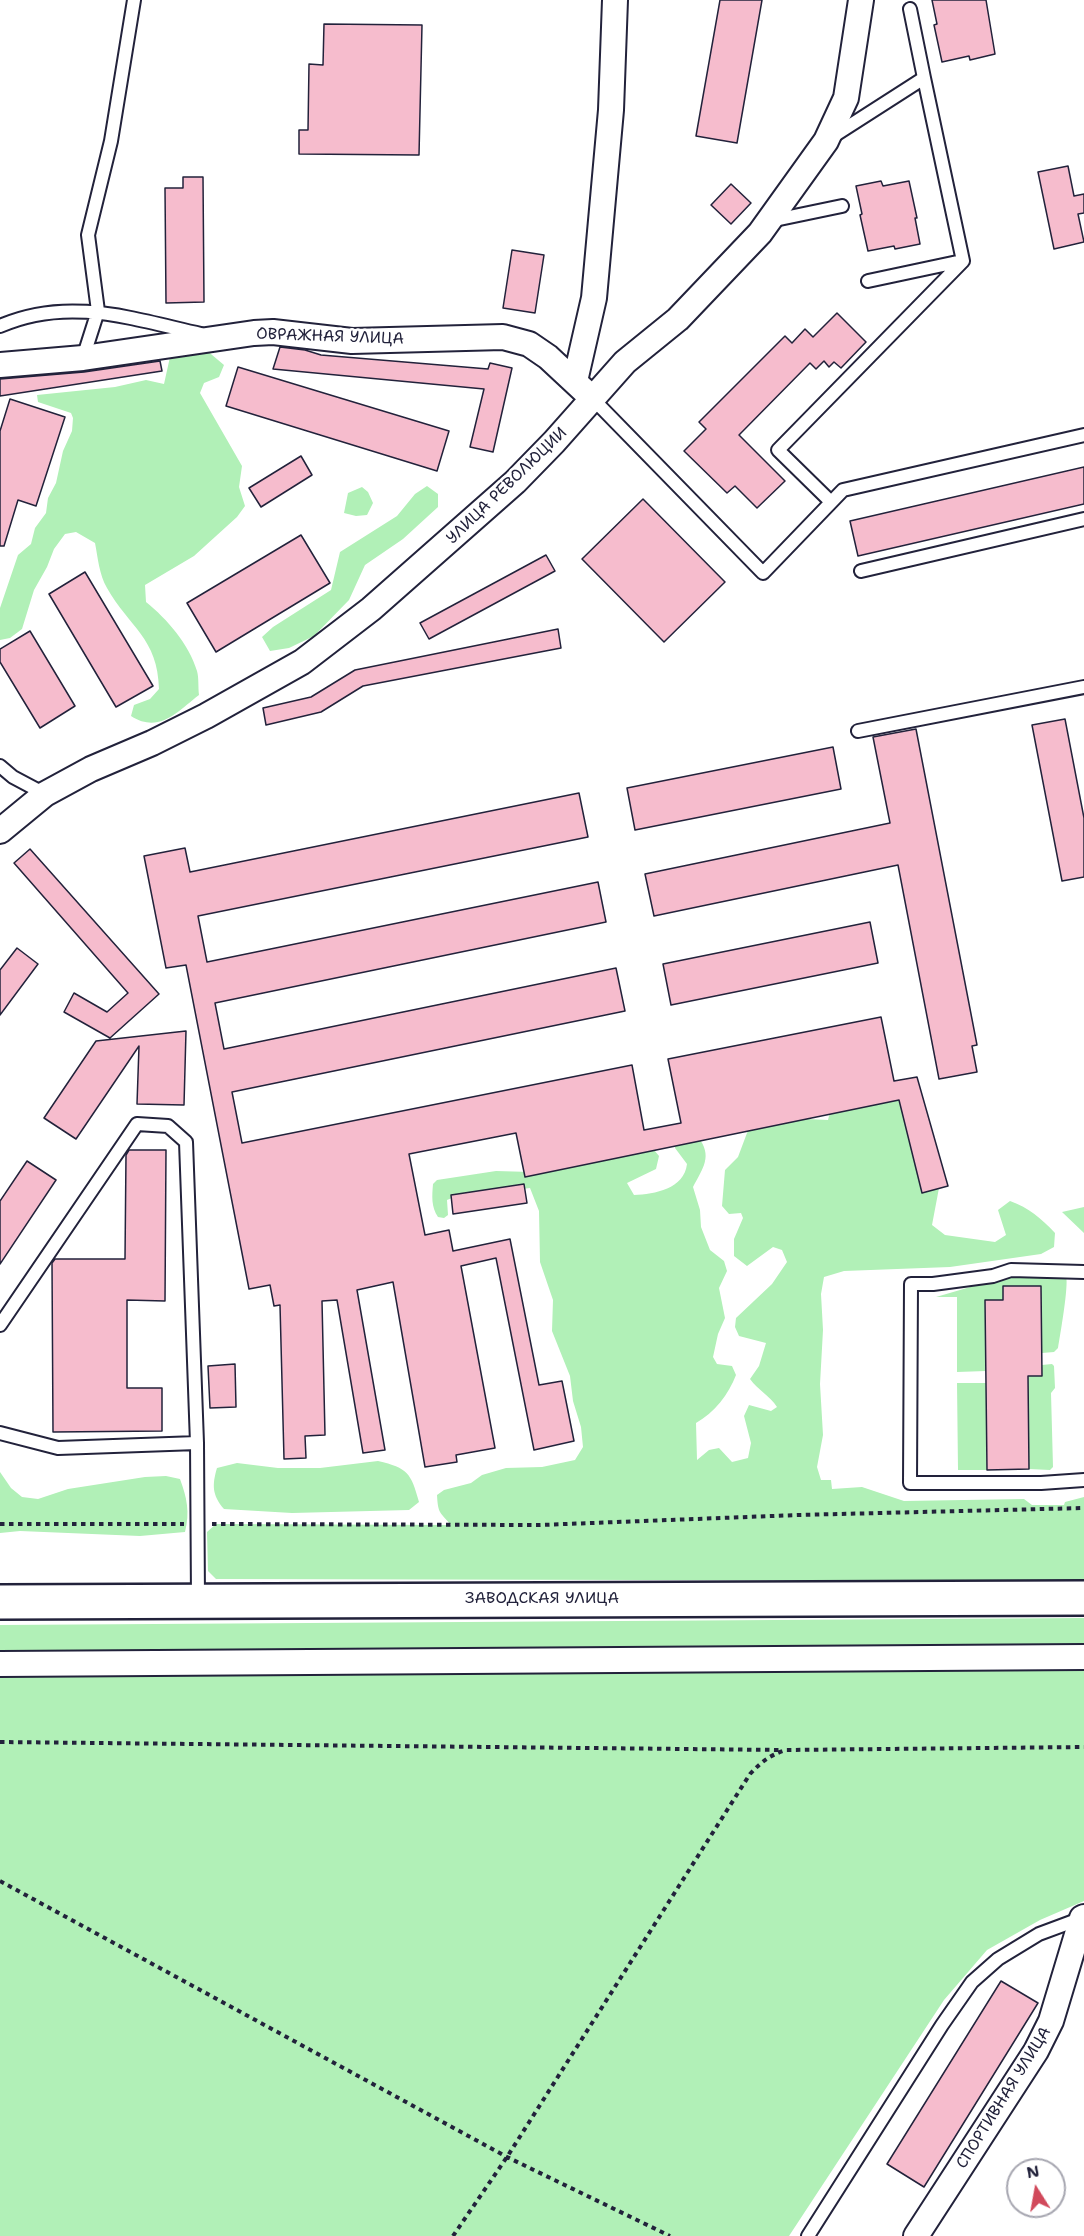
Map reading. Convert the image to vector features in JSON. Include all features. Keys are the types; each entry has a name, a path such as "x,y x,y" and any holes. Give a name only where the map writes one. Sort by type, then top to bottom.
{"main road":[{"name":"ЗАВОДСКАЯ УЛИЦА","path":"0,1602 1084,1598"}],"street":[{"path":"575,381 594,298 612,110 615,0"},
{"name":"УЛИЦА РЕВОЛЮЦИИ","path":"0,831 45,794 90,769 152,743 206,716 302,662 371,609 523,474 625,362 678,319 769,221 826,141 846,98 861,0"},
{"name":"ОВРАЖНАЯ УЛИЦА","path":"0,365 83,358 215,337 273,332 352,341 503,337 529,344 548,357 592,398"},
{"path":"0,1664 1084,1657"},
{"name":"СПОРТИВНАЯ УЛИЦА","path":"916,2236 1036,2051 1052,2021 1083,1918"}],"lane":[{"path":"83,358 98,311 88,235 111,141 134,0"},
{"path":"910,9 963,261"},
{"path":"826,141 924,78"},
{"path":"769,221 842,206"},
{"path":"868,281 963,261"},
{"path":"831,502 778,450 963,261"},
{"path":"0,326 20,317 98,311 215,337"},
{"path":"592,398 763,573 843,490 1084,435"},
{"path":"861,571 1084,519"},
{"path":"858,731 1084,687"},
{"path":"0,766 13,777 45,794"},
{"path":"0,1325 137,1124 168,1126 186,1142 197,1443 198,1601"},
{"path":"1084,1272 1011,1270 993,1276 933,1284 911,1284 910,1483 1041,1484 1084,1480"},
{"path":"0,1433 58,1448 197,1443"},
{"path":"808,2236 942,2025 972,1982 998,1959 1039,1934 1083,1918"}],"path":[{"path":"0,1524 540,1525 798,1515 1084,1508"},
{"path":"0,1742 786,1750 1084,1747"},
{"path":"453,2236 507,2157 750,1774 761,1761 772,1754 786,1750"},
{"path":"0,1881 507,2157 670,2236"}],"green space":[{"path":"205,349 224,365 219,377 204,383 200,393 242,466 239,487 245,506 237,517 194,556 145,585 146,602 162,616 189,651 197,671 199,695 167,719 150,723 131,716 134,705 150,699 159,689 154,657 141,634 104,583 95,543 76,532 65,534 54,549 34,590 22,629 10,638 0,640 0,608 18,555 31,544 35,528 46,513 48,498 56,483 63,451 72,431 71,413 38,402 37,395 115,387 146,380 164,384 170,357"},
{"path":"427,486 438,494 438,507 403,539 365,565 349,600 314,636 289,648 270,651 262,637 273,627 331,590 340,552 397,516 415,494"},
{"path":"362,487 368,492 373,503 367,515 356,516 344,513 348,493"},
{"path":"905,1089 939,1188 932,1225 945,1235 995,1242 1006,1235 998,1210 1010,1201 1034,1214 1055,1233 1054,1247 1041,1254 950,1267 844,1271 824,1277 821,1294 823,1330 820,1384 823,1435 817,1467 821,1480 831,1480 832,1489 862,1487 904,1501 1024,1499 1032,1505 1064,1505 1065,1502 1084,1497 1084,1581 216,1579 208,1571 207,1532 216,1524 451,1525 438,1506 437,1495 444,1490 471,1483 482,1475 506,1468 542,1467 575,1460 583,1447 570,1376 552,1331 553,1300 540,1262 539,1211 530,1188 452,1198 447,1200 448,1215 444,1218 438,1217 433,1205 433,1184 437,1180 496,1171 531,1172 650,1145 659,1156 656,1169 627,1183 634,1195 651,1193 674,1185 685,1172 687,1164 675,1148 675,1135 698,1137 703,1144 706,1156 703,1168 693,1187 700,1210 701,1227 710,1250 724,1261 727,1271 719,1288 725,1318 718,1334 713,1357 717,1364 732,1366 736,1375 720,1402 696,1423 697,1460 709,1450 719,1448 732,1462 748,1458 751,1443 744,1416 749,1405 771,1411 777,1407 750,1379 759,1366 766,1343 739,1336 735,1327 736,1318 772,1284 787,1262 782,1250 773,1247 747,1266 734,1256 734,1239 743,1218 741,1213 729,1214 722,1206 725,1170 738,1157 750,1125 792,1115 807,1119 828,1120 832,1104"},
{"path":"1084,1207 1084,1233 1062,1212"},
{"path":"1008,1276 1066,1277 1058,1348 1054,1352 1042,1353 1041,1286 1004,1286 1003,1300 985,1300 986,1371 957,1372 957,1297 936,1297"},
{"path":"1052,1364 1055,1388 1051,1393 1053,1467 1050,1470 1029,1469 1028,1376 1042,1376 1042,1365"},
{"path":"957,1383 986,1383 987,1470 958,1470"},
{"path":"378,1461 396,1466 407,1473 419,1502 409,1510 292,1513 224,1509 214,1490 217,1468 237,1463 278,1468 320,1468"},
{"path":"0,1472 11,1488 22,1497 38,1499 68,1489 145,1477 166,1476 180,1479 187,1505 185,1532 140,1536 20,1531 0,1533"},
{"path":"1084,1618 1084,1901 1040,1920 987,1950 944,2000 789,2236 0,2236 0,1625"}],"building":[{"path":"720,0 762,0 737,143 696,136"},
{"path":"932,0 986,0 995,54 970,60 969,56 942,62 934,25 937,24"},
{"path":"324,24 422,25 419,155 299,154 299,130 308,130 309,64 323,65"},
{"path":"1068,166 1074,196 1084,194 1084,213 1078,214 1084,242 1054,249 1038,172"},
{"path":"183,177 203,177 204,302 166,303 165,188 183,188"},
{"path":"881,181 883,186 909,181 920,244 868,251 856,186"},
{"path":"731,184 751,203 731,224 711,205"},
{"path":"512,250 544,255 535,313 503,308"},
{"path":"837,313 866,342 841,368 834,362 829,367 824,361 816,369 810,363 739,435 785,481 757,508 735,486 727,493 684,451 706,429 699,422 785,336 792,343 805,329 813,337"},
{"path":"280,347 305,350 321,355 488,369 490,363 512,368 493,452 470,447 484,389 273,369"},
{"path":"160,361 162,371 0,396 0,379 84,372"},
{"path":"238,367 449,431 437,471 226,406"},
{"path":"10,399 65,417 36,506 18,500 4,546 0,546 0,431"},
{"path":"301,456 312,475 261,507 249,488"},
{"path":"1084,467 1084,504 858,556 850,521"},
{"path":"643,499 725,582 664,642 582,559"},
{"path":"301,535 330,583 216,652 187,603"},
{"path":"546,555 555,571 429,639 420,623"},
{"path":"85,572 153,686 116,707 49,594"},
{"path":"558,629 561,648 363,686 321,712 266,725 263,708 311,697 355,670"},
{"path":"30,631 75,706 40,728 0,662 0,649"},
{"path":"1065,719 1084,818 1084,877 1062,881 1032,725"},
{"path":"916,729 977,1045 972,1046 977,1072 939,1079 898,865 654,916 645,874 890,823 873,737"},
{"path":"833,747 841,789 635,830 627,788"},
{"path":"579,793 588,837 198,916 207,962 598,882 606,922 215,1003 224,1049 616,968 625,1011 232,1092 242,1143 632,1065 644,1130 681,1123 668,1059 881,1017 894,1081 917,1077 948,1186 922,1193 899,1100 525,1177 516,1133 409,1154 425,1235 449,1230 453,1251 510,1239 539,1385 562,1381 574,1441 534,1450 496,1258 461,1266 495,1448 456,1455 457,1462 425,1467 393,1282 357,1290 385,1450 363,1453 337,1300 322,1301 325,1435 305,1436 306,1458 284,1459 280,1305 274,1306 270,1285 249,1289 186,965 166,968 144,856 185,848 190,872"},
{"path":"30,849 159,994 110,1038 64,1012 74,993 107,1012 128,993 14,863"},
{"path":"870,922 878,963 671,1005 663,964"},
{"path":"17,948 38,964 0,1015 0,970"},
{"path":"186,1031 184,1105 137,1104 139,1046 76,1139 44,1118 96,1041"},
{"path":"129,1150 166,1150 165,1301 127,1300 127,1388 162,1388 162,1431 53,1432 52,1263 55,1259 125,1259 126,1155"},
{"path":"27,1161 56,1180 0,1264 0,1201"},
{"path":"524,1184 527,1203 453,1214 451,1195"},
{"path":"1003,1286 1041,1286 1042,1376 1028,1376 1029,1469 987,1470 985,1300 1003,1300"},
{"path":"235,1364 236,1407 210,1408 208,1366"},
{"path":"1001,1981 1038,2003 924,2187 887,2164"}]}
